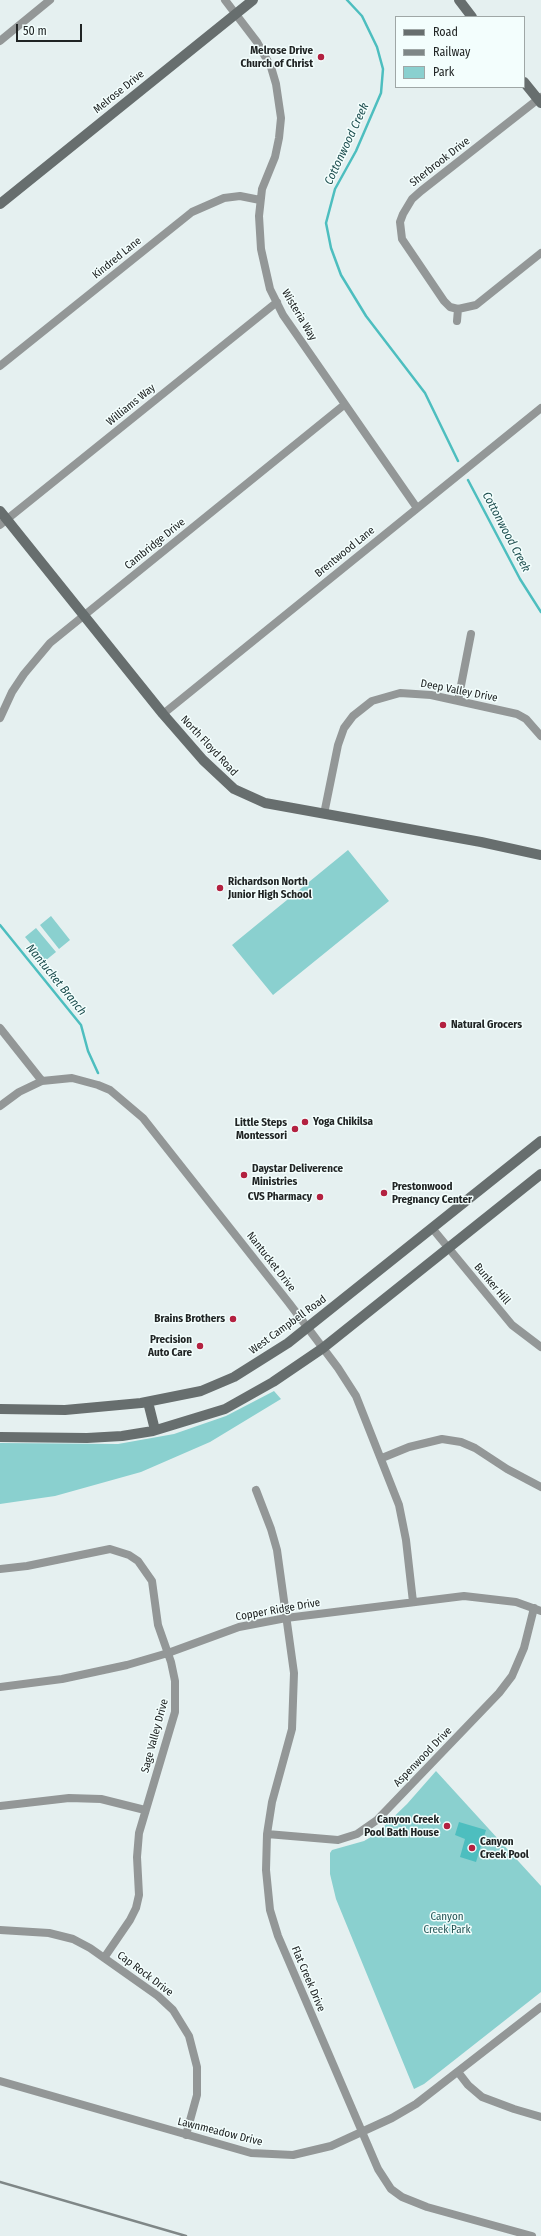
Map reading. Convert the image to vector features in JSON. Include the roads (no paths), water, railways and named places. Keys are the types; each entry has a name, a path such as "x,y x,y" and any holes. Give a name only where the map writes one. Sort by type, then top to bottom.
{"main road":[{"name":"Melrose Drive","path":"0,204 253,0"},
{"path":"462,1 471,16"},
{"path":"525,83 540,100"},
{"name":"North Floyd Road","path":"0,511 4,522 84,616 163,714 203,760 234,789 265,803 541,855"},
{"name":"West Campbell Road","path":"0,1408 93,1408 148,1402 201,1391 234,1377 260,1362 307,1328 541,1141"},
{"path":"0,1437 87,1438 155,1430 225,1409 273,1382 323,1348 541,1174"},
{"path":"148,1402 155,1430"}],"street":[{"path":"0,41 50,0"},
{"name":"Wisteria Way","path":"225,0 257,42 271,67 276,84 281,118 275,157 262,189 260,200 261,249 266,276 283,315 344,405 417,508"},
{"name":"Sherbrook Drive","path":"458,309 450,307 444,301 405,245 400,232 403,214 412,199 421,191 540,100"},
{"name":"Kindred Lane","path":"0,366 192,212 224,198 240,196 260,200"},
{"path":"457,321 458,309 476,305 541,253"},
{"name":"Williams Way","path":"4,522 277,302"},
{"name":"Cambridge Drive","path":"0,718 12,692 39,655 59,635 344,405"},
{"name":"Brentwood Lane","path":"163,714 541,408"},
{"path":"458,701 471,634"},
{"name":"Deep Valley Drive","path":"324,814 338,745 344,728 362,707 377,699 400,693 431,695 517,714 526,719 541,736"},
{"path":"0,1028 42,1081"},
{"name":"Nantucket Drive","path":"0,1106 19,1092 42,1081 72,1078 98,1085 118,1095 134,1108 323,1348 356,1396 382,1458 399,1505 406,1540 413,1602"},
{"name":"Bunker Hill","path":"432,1228 512,1325 541,1347"},
{"path":"382,1458 409,1447 442,1439 461,1442 476,1448 507,1469 541,1487"},
{"name":"Flat Creek Drive","path":"256,1490 271,1528 277,1550 294,1673 292,1729 272,1802 267,1834 266,1870 270,1902 278,1936 381,2176 391,2189 402,2197 434,2209 532,2236"},
{"name":"Sage Valley Drive","path":"0,1569 27,1566 99,1550 110,1549 129,1555 143,1567 152,1581 158,1625 168,1653 175,1681 175,1712 145,1810 140,1833 137,1857 139,1895 136,1908 130,1920 104,1958"},
{"name":"Copper Ridge Drive","path":"0,1688 62,1679 168,1653 239,1627 286,1618 464,1596 516,1602 537,1609"},
{"name":"Aspenwood Drive","path":"267,1834 338,1840 357,1834 377,1820 499,1693 512,1676 524,1648 537,1609"},
{"path":"0,1806 69,1798 101,1799 145,1810"},
{"name":"Cap Rock Drive","path":"0,1930 62,1935 84,1945 158,1996 173,2010 189,2036 195,2053 198,2081 195,2103 186,2135"},
{"name":"Lawnmeadow Drive","path":"0,2081 250,2153 293,2155 330,2146 362,2133 416,2104 541,2007"},
{"path":"458,2072 468,2085 487,2099 541,2117"}],"waterway":[{"name":"Cottonwood Creek","path":"347,0 362,16 377,47 383,69 381,93 356,151 335,189 326,223 331,248 341,275 366,316 425,393 458,461"},
{"name":"Cottonwood Creek","path":"468,480 520,579 541,612"},
{"name":"Nantucket Branch","path":"0,925 81,1025 88,1051 98,1073"}],"railway":[{"path":"0,2182 186,2236"}],"place":[{"name":"Melrose Drive Church of Christ","path":"321,57"},
{"name":"Richardson North Junior High School","path":"220,888"},
{"name":"Natural Grocers","path":"443,1025"},
{"name":"Yoga Chikilsa","path":"305,1122"},
{"name":"Little Steps Montessori","path":"295,1129"},
{"name":"Daystar Deliverence Ministries","path":"244,1175"},
{"name":"Prestonwood Pregnancy Center","path":"384,1193"},
{"name":"CVS Pharmacy","path":"320,1197"},
{"name":"Brains Brothers","path":"233,1319"},
{"name":"Precision Auto Care","path":"200,1346"},
{"name":"Canyon Creek Pool Bath House","path":"447,1826"},
{"name":"Canyon Creek Pool","path":"472,1848"}],"park label":[{"name":"Canyon Creek Park","path":"447,1923"}]}
